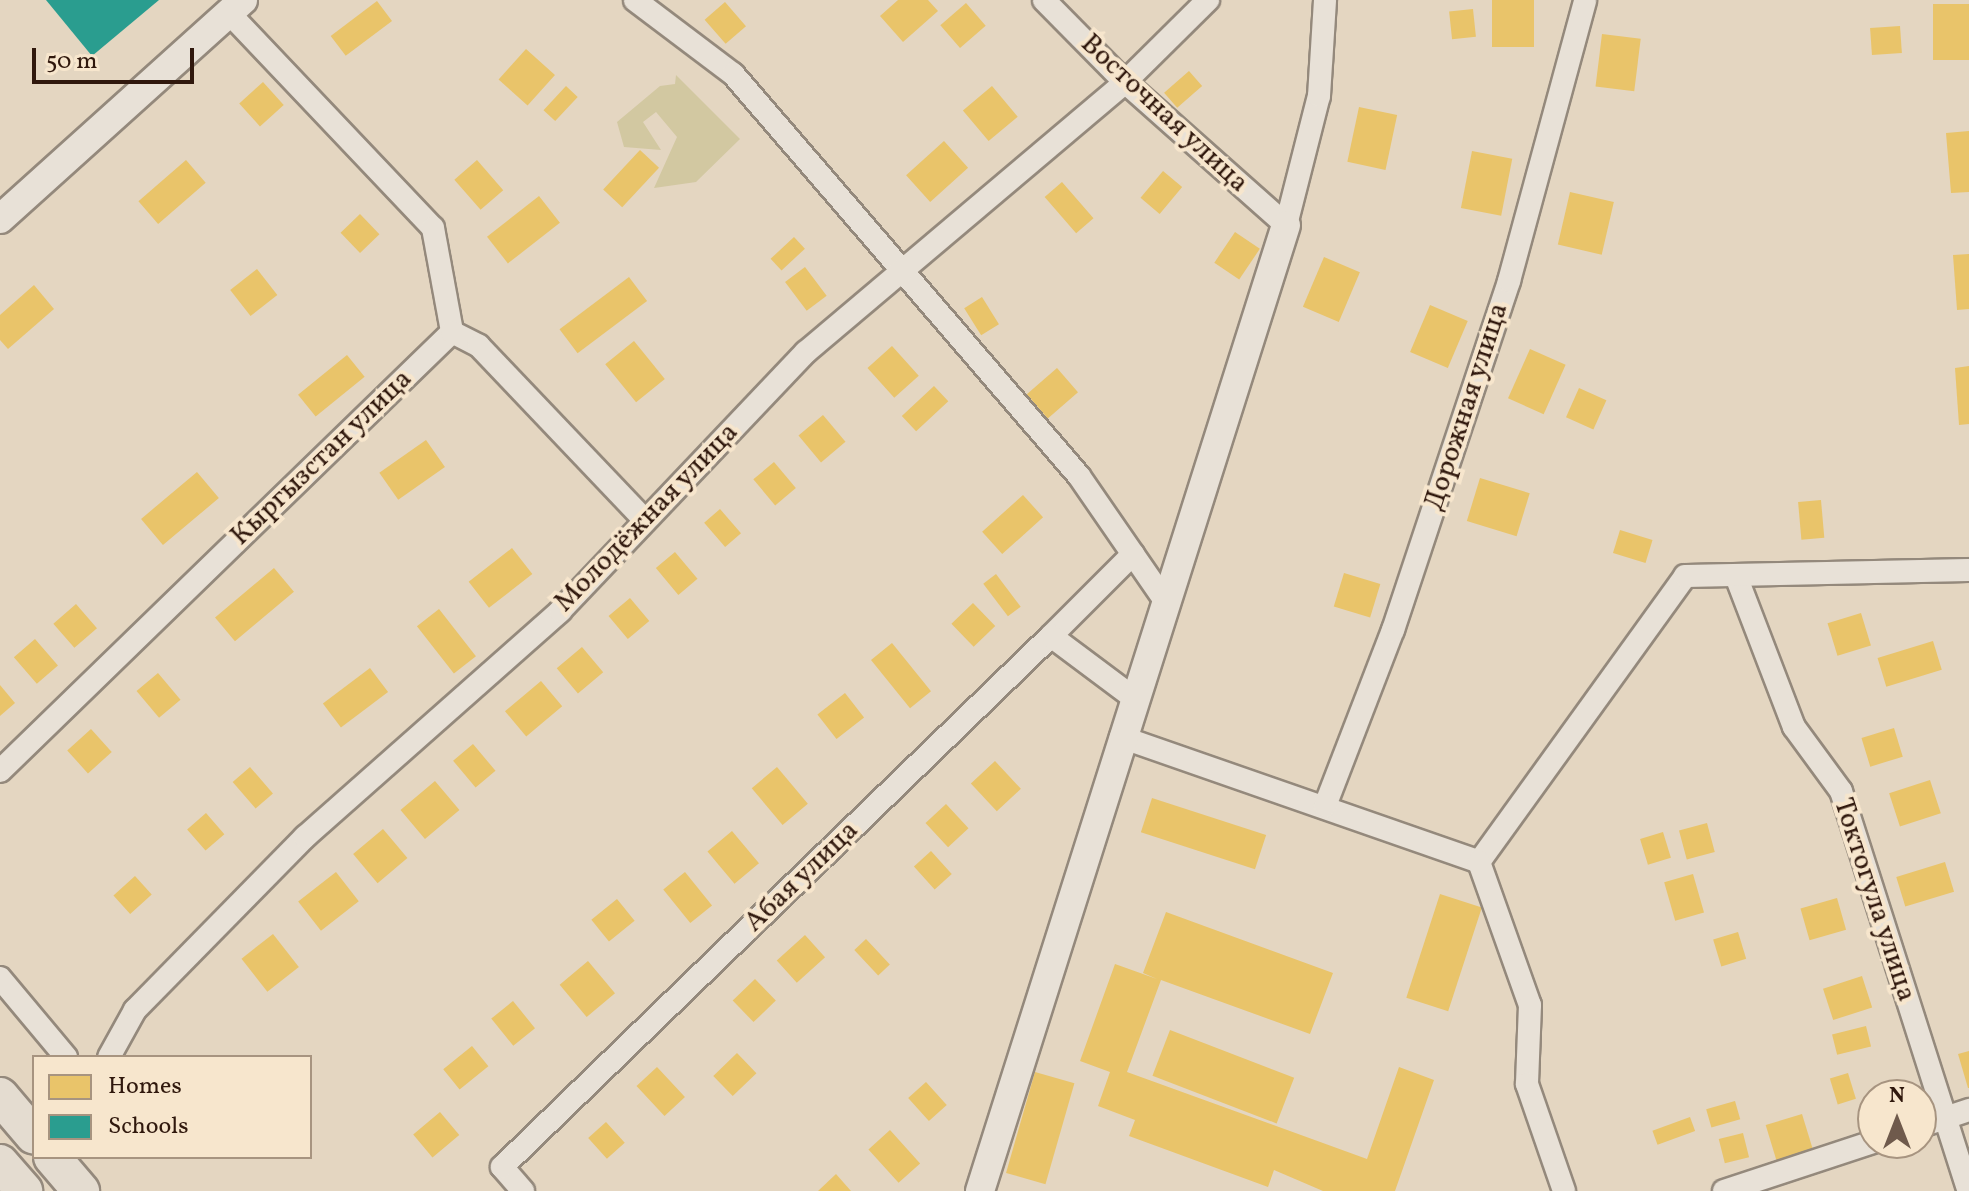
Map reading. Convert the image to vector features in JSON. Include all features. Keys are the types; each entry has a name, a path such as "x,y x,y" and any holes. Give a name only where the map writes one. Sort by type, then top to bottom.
{"main road":[{"path":"0,1096 32,1134"},
{"path":"54,1159 81,1191"},
{"path":"0,1163 24,1191"}],"street":[{"path":"635,0 733,74 1079,476 1164,599"},
{"name":"Восточная улица","path":"1044,0 1125,82 1286,225"},
{"name":"Молодёжная улица","path":"110,1055 135,1010 305,837 560,611 643,518 806,352 1125,82 1208,0"},
{"path":"980,1191 1164,599 1286,225 1319,96 1325,0"},
{"name":"Дорожная улица","path":"1325,806 1393,630 1509,281 1585,1"},
{"path":"0,219 236,6 433,228 452,332 479,346 643,518"},
{"name":"Кыргызстан улица","path":"0,771 452,332"},
{"path":"1133,554 1051,636 1134,698"},
{"path":"1479,862 1670,591 1685,576 1705,572 1736,576 1969,570"},
{"name":"Токтогула улица","path":"1736,576 1794,727 1841,791 1969,1191"},
{"name":"Абая улица","path":"523,1191 502,1167 1051,636"},
{"path":"1121,737 1479,862"},
{"path":"1479,862 1530,1005 1527,1084 1564,1191"},
{"path":"0,978 64,1055"},
{"path":"1937,1120 1969,1110"},
{"path":"1724,1191 1857,1147"}],"shaded area":[{"path":"676,75 740,139 696,182 654,188 677,137 656,112 643,122 661,150 624,147 617,122 660,86 675,84"}],"building: Homes":[{"path":"898,0 928,0 938,11 903,42 880,16"},
{"path":"1492,0 1534,0 1534,47 1492,47"},
{"path":"377,1 392,21 346,56 331,36"},
{"path":"725,2 746,26 726,44 705,20"},
{"path":"966,3 986,26 960,48 940,25"},
{"path":"1933,4 1969,4 1969,60 1933,60"},
{"path":"1473,9 1476,37 1452,39 1449,12"},
{"path":"1900,26 1902,53 1872,55 1870,28"},
{"path":"1602,34 1641,39 1634,91 1596,87"},
{"path":"526,49 555,75 528,106 499,79"},
{"path":"1189,71 1202,86 1177,108 1164,93"},
{"path":"263,82 284,105 260,126 239,103"},
{"path":"566,86 578,97 555,121 543,110"},
{"path":"992,86 1018,117 989,141 963,110"},
{"path":"1359,107 1397,115 1386,170 1347,162"},
{"path":"1969,131 1969,192 1951,193 1946,133"},
{"path":"944,141 968,168 930,202 906,175"},
{"path":"640,150 659,168 622,207 603,189"},
{"path":"1472,151 1512,159 1501,216 1461,208"},
{"path":"186,160 206,183 158,224 138,201"},
{"path":"477,160 503,190 481,210 454,180"},
{"path":"1163,171 1182,187 1160,214 1141,198"},
{"path":"1062,182 1093,218 1076,233 1045,197"},
{"path":"1570,192 1614,202 1602,255 1558,245"},
{"path":"539,196 560,223 508,263 487,237"},
{"path":"360,214 379,234 360,253 341,233"},
{"path":"1235,232 1260,249 1239,279 1214,263"},
{"path":"794,237 805,249 782,271 771,259"},
{"path":"1969,254 1969,309 1957,310 1953,255"},
{"path":"1324,257 1360,272 1339,322 1303,307"},
{"path":"805,267 827,296 807,311 785,282"},
{"path":"257,269 277,295 251,316 230,290"},
{"path":"629,277 647,301 578,353 560,329"},
{"path":"34,285 54,309 8,349 0,340 0,315"},
{"path":"982,297 999,324 981,335 964,308"},
{"path":"1430,305 1468,321 1448,368 1410,352"},
{"path":"634,341 665,379 636,402 605,364"},
{"path":"892,346 919,376 894,398 867,368"},
{"path":"1530,349 1566,365 1544,414 1508,398"},
{"path":"347,355 365,377 316,416 298,395"},
{"path":"1969,366 1969,424 1959,425 1955,368"},
{"path":"1057,368 1078,392 1048,418 1027,394"},
{"path":"934,386 948,401 916,431 902,416"},
{"path":"1579,388 1606,400 1593,429 1566,417"},
{"path":"823,415 845,442 821,462 798,436"},
{"path":"426,440 445,467 398,500 379,473"},
{"path":"774,462 796,488 775,505 753,479"},
{"path":"197,472 219,498 163,545 141,519"},
{"path":"1480,478 1530,493 1517,536 1467,521"},
{"path":"1023,495 1043,517 1002,554 982,532"},
{"path":"1821,500 1824,538 1801,540 1798,502"},
{"path":"720,509 741,533 725,547 704,523"},
{"path":"1620,530 1653,540 1645,563 1613,553"},
{"path":"512,548 532,574 489,608 469,582"},
{"path":"675,552 697,579 678,595 656,568"},
{"path":"274,568 294,592 235,641 215,617"},
{"path":"1344,573 1380,584 1370,618 1334,606"},
{"path":"996,574 1021,607 1008,616 983,584"},
{"path":"630,598 649,621 628,639 609,616"},
{"path":"973,603 995,626 974,647 951,624"},
{"path":"76,604 97,628 74,648 53,624"},
{"path":"439,609 476,656 454,674 417,626"},
{"path":"1861,613 1871,646 1837,656 1828,623"},
{"path":"35,639 58,665 37,684 14,657"},
{"path":"1933,641 1942,670 1886,687 1878,658"},
{"path":"892,643 931,691 910,708 871,660"},
{"path":"582,647 603,672 578,693 557,668"},
{"path":"370,668 388,692 341,727 323,704"},
{"path":"158,673 180,700 159,718 137,691"},
{"path":"541,681 562,706 526,736 505,711"},
{"path":"0,685 15,703 0,716"},
{"path":"845,693 864,717 837,739 817,715"},
{"path":"1894,728 1903,757 1870,767 1861,738"},
{"path":"91,729 112,752 88,773 67,750"},
{"path":"473,744 495,771 476,788 453,761"},
{"path":"995,761 1021,789 997,811 971,784"},
{"path":"250,767 273,793 256,809 233,782"},
{"path":"777,767 808,804 783,825 752,788"},
{"path":"1930,780 1941,813 1900,827 1889,793"},
{"path":"435,781 459,810 425,839 401,810"},
{"path":"1152,798 1266,835 1255,869 1141,832"},
{"path":"946,804 969,828 948,847 926,823"},
{"path":"206,813 224,834 206,851 187,829"},
{"path":"1707,823 1715,852 1687,859 1679,831"},
{"path":"383,829 407,858 378,883 353,854"},
{"path":"732,831 759,863 734,884 707,852"},
{"path":"1663,832 1671,858 1648,865 1640,839"},
{"path":"931,851 952,874 935,889 914,866"},
{"path":"1945,862 1954,892 1905,907 1896,877"},
{"path":"336,872 359,901 321,931 298,902"},
{"path":"685,872 712,905 690,923 663,890"},
{"path":"1693,874 1704,912 1675,921 1664,882"},
{"path":"135,876 152,895 130,914 113,895"},
{"path":"1440,894 1482,908 1448,1011 1406,998"},
{"path":"1837,898 1846,930 1810,940 1800,908"},
{"path":"617,899 635,921 609,942 591,920"},
{"path":"1166,912 1333,973 1310,1034 1161,980 1127,1072 1367,1159 1399,1067 1434,1080 1395,1191 1323,1191 1274,1170 1268,1187 1129,1136 1135,1120 1098,1106 1110,1072 1080,1061 1115,964 1157,979 1143,973"},
{"path":"1738,932 1746,959 1721,966 1713,940"},
{"path":"273,934 299,967 267,992 241,959"},
{"path":"805,935 825,957 797,983 777,960"},
{"path":"866,939 890,965 878,976 854,950"},
{"path":"588,961 615,993 587,1017 560,985"},
{"path":"1862,976 1872,1007 1833,1020 1823,989"},
{"path":"755,979 776,1001 754,1022 733,1001"},
{"path":"513,1001 535,1028 513,1046 491,1019"},
{"path":"1866,1026 1871,1046 1837,1055 1832,1034"},
{"path":"1170,1030 1294,1078 1277,1123 1152,1076"},
{"path":"472,1046 488,1066 460,1089 443,1069"},
{"path":"1969,1051 1969,1088 1968,1088 1958,1054"},
{"path":"737,1053 756,1073 733,1096 713,1076"},
{"path":"657,1067 685,1097 664,1116 637,1086"},
{"path":"1035,1072 1074,1083 1045,1184 1006,1173"},
{"path":"1848,1073 1856,1099 1838,1104 1830,1079"},
{"path":"926,1082 947,1105 929,1121 908,1098"},
{"path":"1735,1101 1740,1119 1711,1128 1706,1109"},
{"path":"440,1112 459,1135 432,1157 413,1134"},
{"path":"1802,1114 1813,1150 1777,1161 1766,1125"},
{"path":"1690,1117 1695,1131 1658,1145 1652,1131"},
{"path":"606,1122 625,1143 607,1159 588,1138"},
{"path":"890,1130 920,1163 899,1183 868,1149"},
{"path":"1743,1133 1749,1157 1725,1163 1719,1139"},
{"path":"836,1174 851,1191 818,1191"}],"building: Schools":[{"path":"46,0 159,0 92,56"}]}
